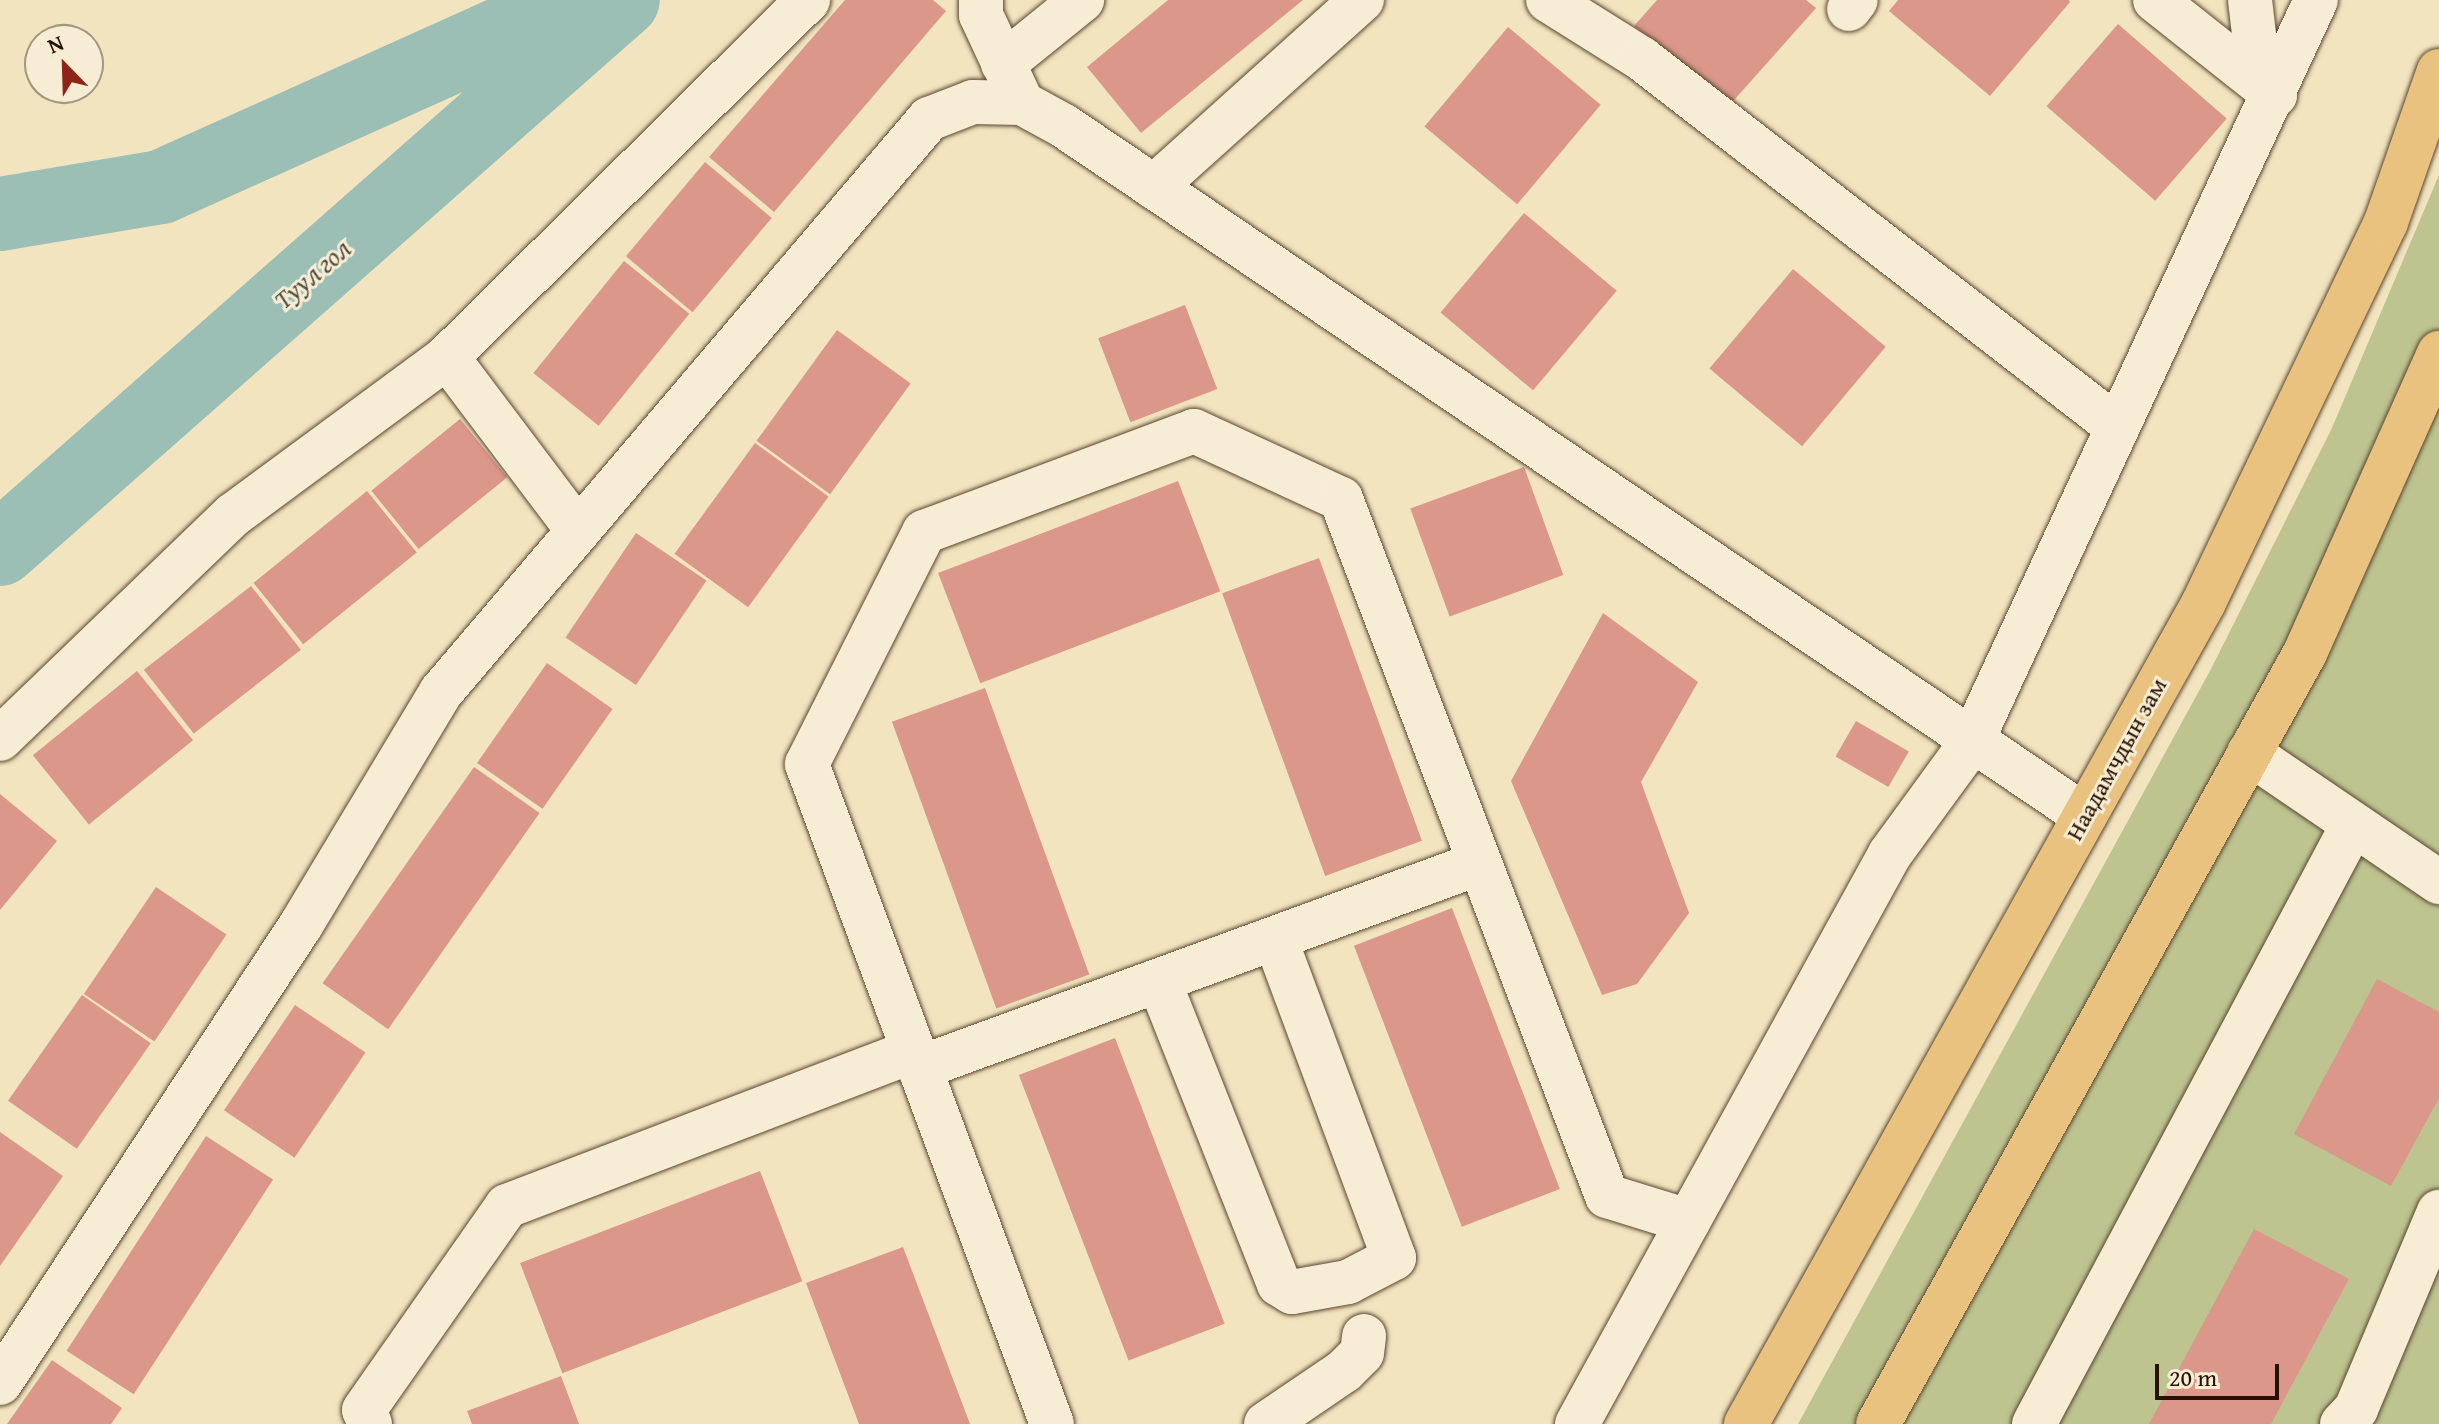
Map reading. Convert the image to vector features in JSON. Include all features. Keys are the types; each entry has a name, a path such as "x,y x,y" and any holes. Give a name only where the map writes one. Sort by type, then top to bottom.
{"highway":[{"name":"Наадамчдын зам","path":"1746,1424 2085,816 2305,402 2386,222 2439,71"},
{"path":"1878,1424 2305,653 2439,353"}],"street":[{"path":"0,739 233,515 447,357 808,0"},
{"path":"981,0 1003,64 1022,103"},
{"path":"1003,64 1082,0"},
{"path":"1154,187 1362,0"},
{"path":"2155,0 2275,95"},
{"path":"2250,0 2256,51 2275,95"},
{"path":"1577,1424 1890,854 1971,743 2116,426 2275,95 2316,0"},
{"path":"1565,4 1703,106 2116,426"},
{"path":"0,1383 301,925 441,692 929,119 973,102 1022,103 1154,187 1971,743 2085,816"},
{"path":"447,357 578,531"},
{"path":"1052,1424 807,764 924,532 1194,431 1341,499 1607,1196 1688,1221"},
{"path":"2249,753 2351,828 2439,882"},
{"path":"2034,1424 2351,828"},
{"path":"370,1424 364,1410 507,1206 916,1060 1159,981 1480,863"},
{"path":"1159,981 1279,1284 1292,1292 1348,1282 1394,1258 1275,938"},
{"path":"2342,1424 2356,1409 2439,1212"},
{"path":"1266,1424 1344,1371 1362,1353 1364,1336"}],"green space":[{"path":"2439,175 2439,1424 1798,1424 2211,669 2332,428"}],"building":[{"path":"845,0 933,0 946,11 774,212 709,157"},
{"path":"1168,0 1303,0 1141,133 1087,67"},
{"path":"1657,0 1806,0 1816,8 1727,108 1634,26"},
{"path":"1898,0 2070,2 1990,96 1889,11"},
{"path":"2118,24 2227,118 2155,201 2046,106"},
{"path":"1508,27 1601,105 1517,204 1424,127"},
{"path":"705,162 772,218 693,312 626,256"},
{"path":"1524,213 1617,291 1533,390 1440,313"},
{"path":"624,261 689,314 599,426 533,373"},
{"path":"1793,269 1886,347 1802,446 1709,369"},
{"path":"1185,305 1217,389 1130,422 1098,338"},
{"path":"837,330 911,383 830,494 756,441"},
{"path":"460,419 507,477 419,549 371,491"},
{"path":"755,443 829,496 748,607 674,554"},
{"path":"1524,467 1563,575 1450,616 1410,508"},
{"path":"1178,481 1220,591 980,683 938,573"},
{"path":"367,491 417,552 303,644 254,583"},
{"path":"636,533 706,581 636,685 566,637"},
{"path":"1319,558 1422,841 1325,876 1222,593"},
{"path":"251,586 301,650 194,734 144,670"},
{"path":"1603,613 1698,682 1641,782 1689,913 1637,984 1602,995 1511,781"},
{"path":"547,663 613,709 543,809 477,763"},
{"path":"137,671 193,740 89,824 33,755"},
{"path":"985,688 1089,975 996,1008 892,722"},
{"path":"1856,721 1909,752 1888,787 1836,757"},
{"path":"474,767 540,813 388,1029 323,983"},
{"path":"0,794 57,841 0,910"},
{"path":"156,887 226,935 154,1041 84,994"},
{"path":"1452,908 1560,1189 1462,1227 1354,946"},
{"path":"2377,979 2439,1012 2439,1098 2391,1186 2294,1134"},
{"path":"82,995 151,1043 77,1149 8,1101"},
{"path":"295,1005 365,1053 294,1158 224,1110"},
{"path":"1115,1038 1225,1324 1129,1361 1019,1075"},
{"path":"0,1132 63,1176 0,1266"},
{"path":"206,1136 273,1180 134,1394 67,1351"},
{"path":"760,1171 802,1281 562,1373 520,1263"},
{"path":"2254,1229 2349,1279 2271,1424 2149,1424"},
{"path":"903,1247 970,1424 859,1424 806,1283"},
{"path":"52,1360 122,1408 111,1424 7,1424"},
{"path":"561,1376 579,1424 472,1424 467,1411"}],"waterway":[{"path":"0,214 161,187 577,0"},
{"name":"Туул гол","path":"0,549 623,0"}]}
